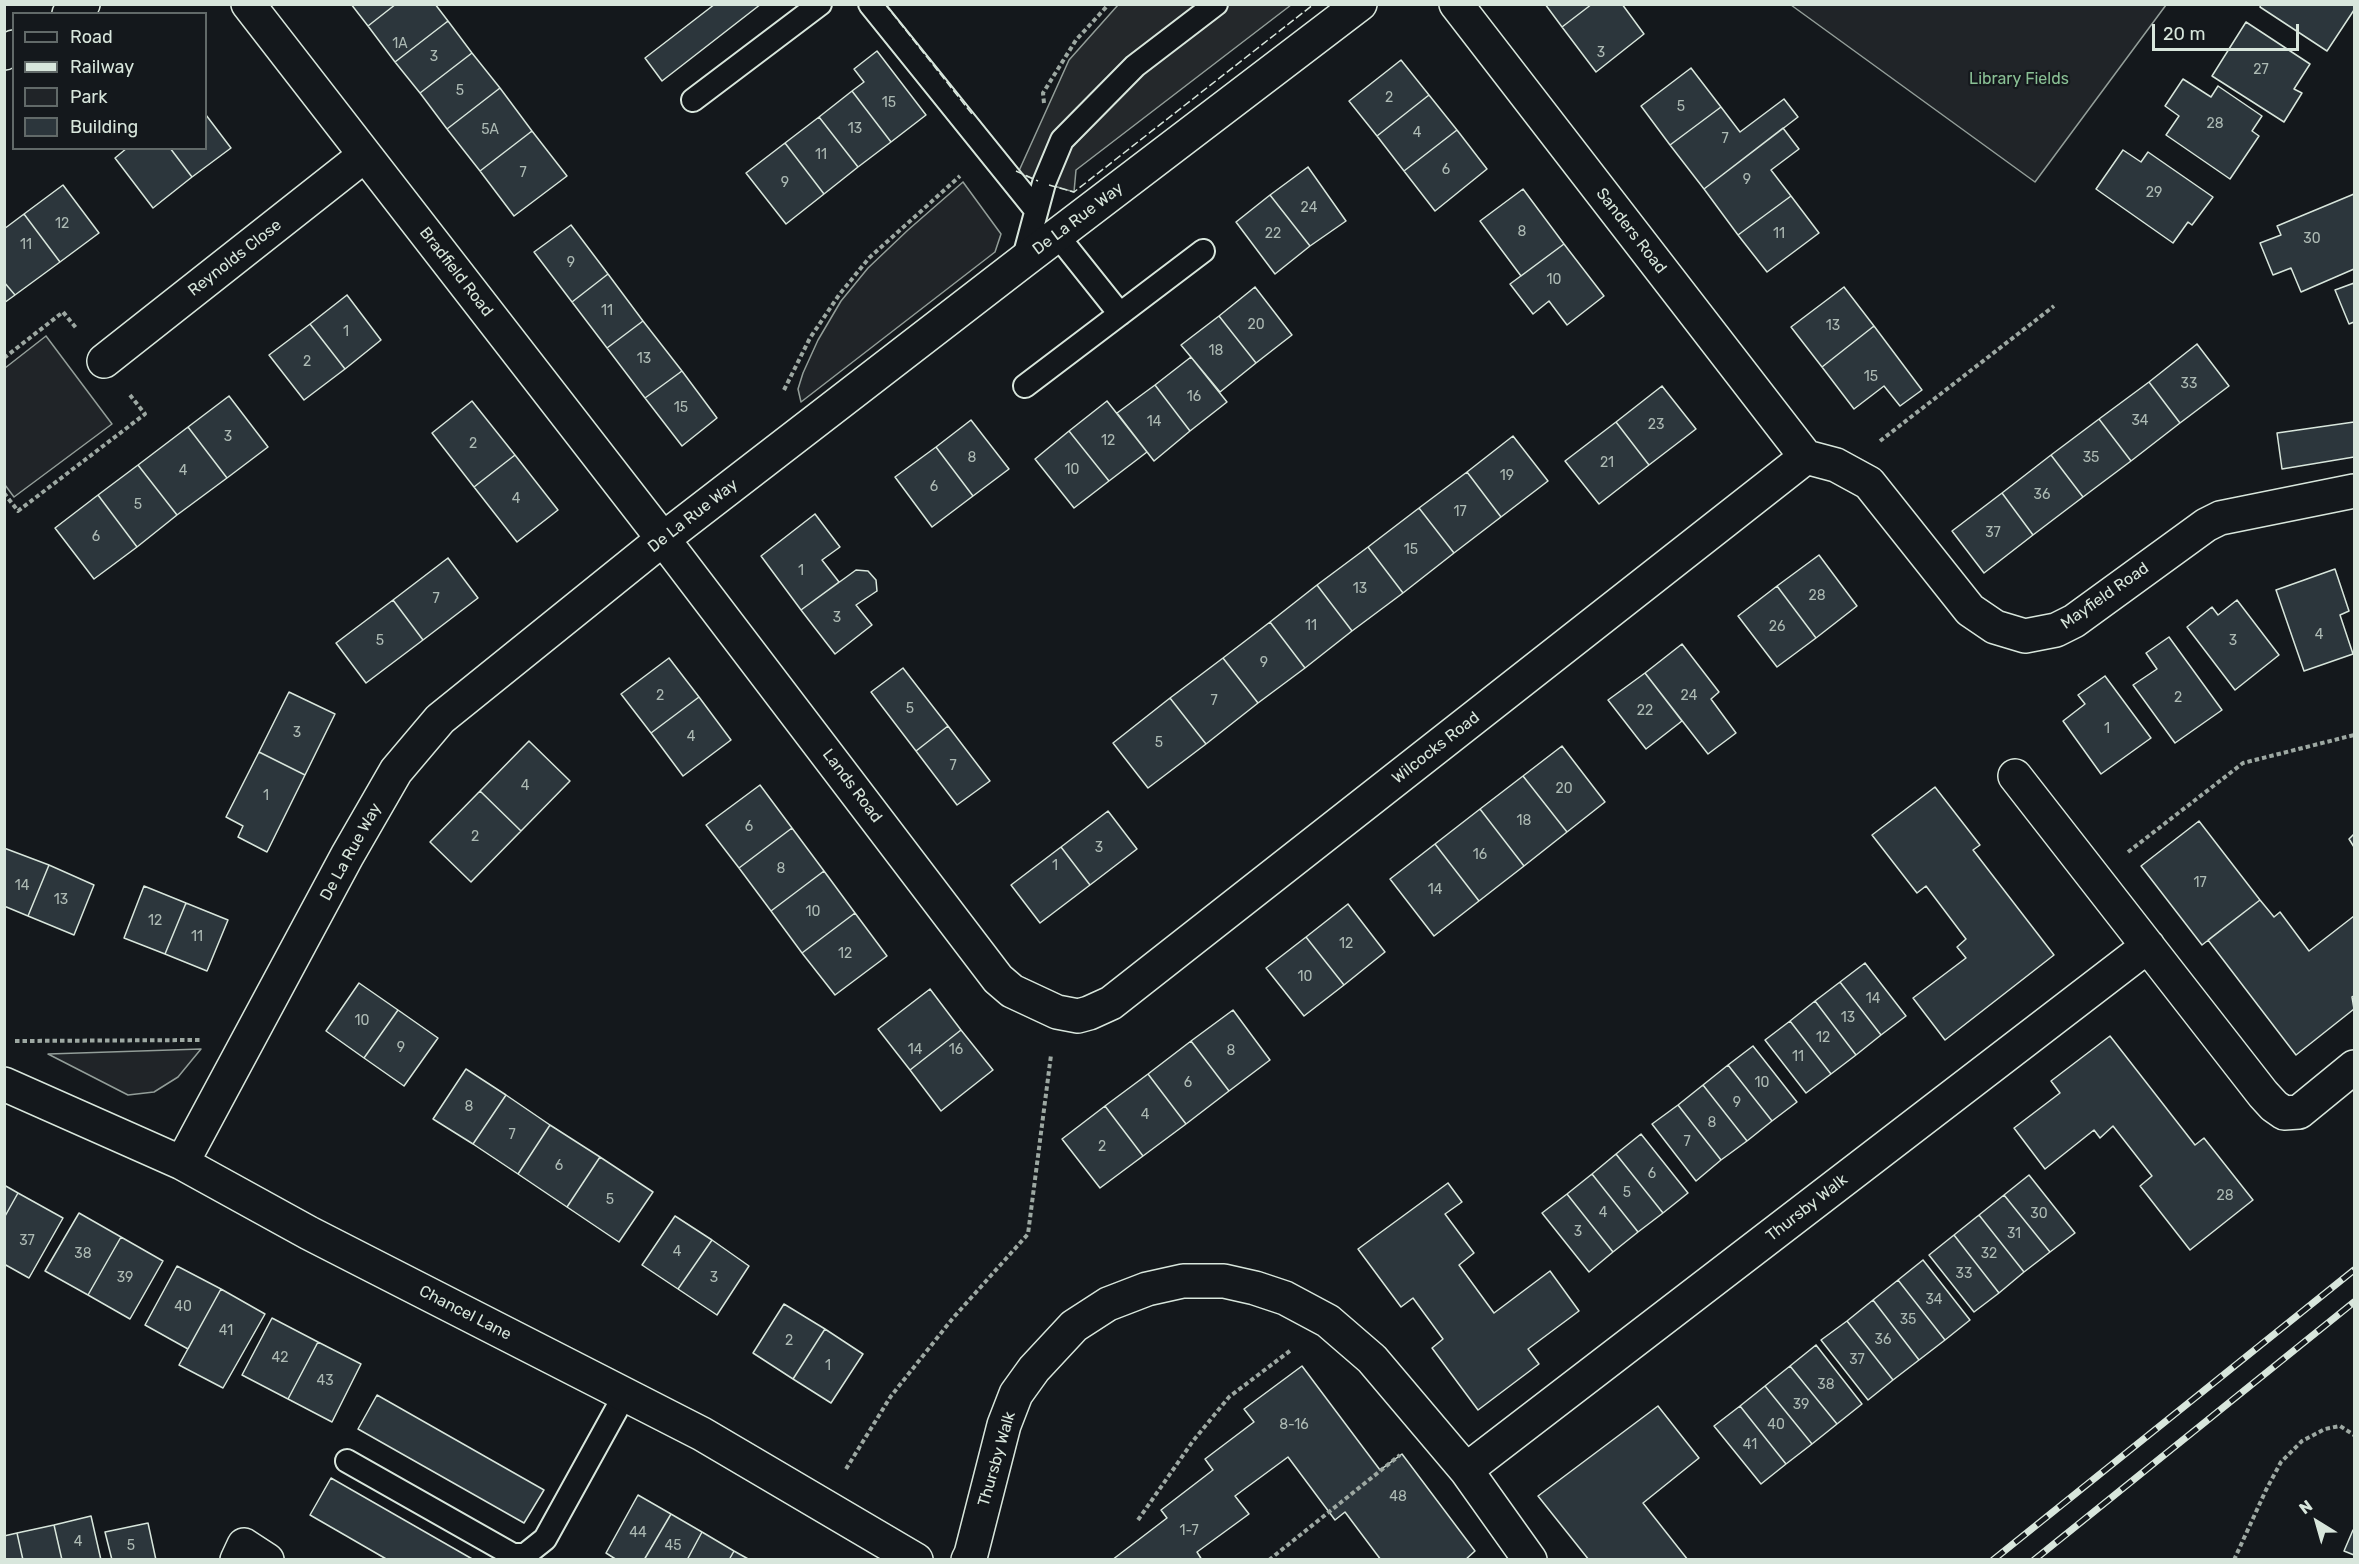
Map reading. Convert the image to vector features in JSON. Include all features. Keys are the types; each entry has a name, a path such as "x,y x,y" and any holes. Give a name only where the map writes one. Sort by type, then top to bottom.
{"street":[{"name":"Bradfield Road","path":"248,4 663,539"},
{"name":"De La Rue Way","path":"182,1163 347,856 408,755 440,719 480,684 663,539 1360,4"},
{"name":"Sanders Road","path":"1456,4 1806,457"},
{"name":"Reynolds Close","path":"104,361 365,154"},
{"name":"Mayfield Road","path":"1806,457 1845,469 1878,491 1970,610 1995,627 2025,636 2056,630 2074,621 2206,525 2220,518 2355,491"},
{"name":"Wilcocks Road","path":"1057,1012 1078,1016 1111,1003 1806,457"},
{"name":"Lands Road","path":"663,539 998,979 1012,991 1057,1012"},
{"path":"2015,776 2263,1094 2284,1113 2299,1112 2355,1067"},
{"name":"Thursby Walk","path":"1466,1470 2148,946"},
{"name":"Chancel Lane","path":"4,1084 182,1163 309,1233 702,1434 916,1560"},
{"name":"Thursby Walk","path":"968,1560 1004,1425 1016,1394 1034,1369 1074,1326 1108,1304 1147,1289 1183,1281 1224,1281 1286,1298 1328,1321 1372,1359 1466,1470 1530,1560"},
{"path":"237,1560 244,1545 267,1560"}],"lane":[{"path":"693,100 820,4"},
{"path":"870,4 1036,210"},
{"path":"1023,261 1036,210 1051,164 1062,140 1135,66 1216,4"},
{"path":"1057,235 1120,314"},
{"path":"1025,386 1203,251"},
{"path":"347,1461 513,1554 525,1555 545,1539 624,1396"}],"path":[{"path":"1051,164 1043,93 1076,40 1109,4"},
{"path":"778,451 772,413 810,338 839,295 869,258 932,200 989,153"},
{"path":"1845,469 2054,306"},
{"path":"4,358 63,312 145,414 18,511 4,493"},
{"path":"2094,877 2243,763 2355,735"},
{"path":"824,1506 891,1396 953,1318 1028,1234 1057,1012"},
{"path":"8,1046 12,1041 212,1040 239,1054"},
{"path":"1138,1520 1193,1441 1229,1397 1328,1321"},
{"path":"2234,1560 2281,1462 2302,1441 2325,1429 2340,1426 2355,1435"},
{"path":"1269,1560 1408,1449"}],"green space":[{"name":"Library Fields","path":"1791,5 2166,5 2035,182"},
{"path":"963,182 1001,234 995,252 801,402 798,389 803,373 818,340 841,301 868,268"},
{"path":"46,336 112,424 14,497 5,485 5,368"},
{"path":"201,1049 178,1077 154,1092 128,1095 48,1054"}],"shaded area":[{"path":"1118,5 1291,5 1076,170 1074,192 1018,173 1069,60"}],"building":[{"path":"351,4 396,4 368,26"},
{"path":"396,4 435,4 448,21 395,62 368,26"},
{"path":"715,4 761,4 662,81 645,58"},
{"path":"1545,4 1592,4 1562,27"},
{"path":"1592,4 1622,4 1644,34 1596,72 1562,27"},
{"path":"2261,4 2354,4 2354,10 2327,51 2260,7"},
{"path":"448,21 472,53 420,93 395,62"},
{"path":"2246,22 2310,64 2294,89 2302,93 2284,122 2212,76"},
{"path":"877,51 926,115 891,142 852,91 864,82 854,69"},
{"path":"472,53 500,88 447,129 420,93"},
{"path":"1401,60 1429,95 1377,136 1349,101"},
{"path":"1691,68 1721,107 1670,145 1641,106"},
{"path":"2183,79 2211,97 2218,86 2262,116 2252,131 2259,136 2230,179 2166,135 2179,116 2165,106"},
{"path":"500,88 532,131 480,171 447,129"},
{"path":"852,91 891,142 858,167 819,117"},
{"path":"1429,95 1457,130 1404,171 1377,136"},
{"path":"1784,99 1798,117 1704,189 1670,145 1721,107 1740,132"},
{"path":"207,116 231,148 192,177 172,150 207,150"},
{"path":"819,117 858,167 824,194 785,143"},
{"path":"1783,128 1799,149 1771,170 1791,196 1738,235 1704,189"},
{"path":"1457,130 1487,169 1435,211 1404,171"},
{"path":"532,131 567,176 514,216 480,171"},
{"path":"785,143 824,194 786,224 746,173"},
{"path":"125,150 172,150 192,177 153,208 115,158"},
{"path":"2123,150 2141,162 2148,152 2213,197 2192,225 2188,222 2173,243 2096,189"},
{"path":"1308,167 1346,221 1310,246 1270,195"},
{"path":"63,185 99,233 60,262 24,214"},
{"path":"1523,189 1564,244 1521,276 1480,221"},
{"path":"2354,194 2354,269 2301,292 2291,268 2273,275 2260,243 2281,235 2277,226"},
{"path":"1270,195 1310,246 1275,274 1236,222"},
{"path":"1791,196 1819,233 1767,272 1738,235"},
{"path":"24,214 60,262 15,295 4,282 4,229"},
{"path":"571,225 608,274 572,302 534,252"},
{"path":"1564,244 1604,296 1567,325 1549,301 1533,314 1510,284"},
{"path":"608,274 643,321 607,348 572,302"},
{"path":"4,282 15,295 4,303"},
{"path":"2354,283 2354,322 2349,324 2335,290"},
{"path":"1255,287 1292,335 1256,363 1219,316"},
{"path":"1844,287 1874,326 1822,367 1791,327"},
{"path":"347,295 381,340 345,369 310,324"},
{"path":"1219,316 1256,363 1220,392 1181,345"},
{"path":"643,321 682,371 645,398 607,348"},
{"path":"310,324 345,369 304,400 269,355"},
{"path":"1874,326 1922,390 1900,406 1884,386 1854,409 1822,367"},
{"path":"2197,344 2229,386 2180,423 2149,382"},
{"path":"1191,357 1227,402 1190,431 1155,385"},
{"path":"682,371 717,418 682,446 645,398"},
{"path":"2149,382 2180,423 2131,461 2099,419"},
{"path":"1155,385 1190,431 1154,461 1117,413"},
{"path":"1662,386 1696,429 1649,465 1616,422"},
{"path":"229,396 268,447 227,478 188,427"},
{"path":"472,401 515,455 474,487 432,433"},
{"path":"1107,401 1147,452 1109,481 1069,431"},
{"path":"2099,419 2131,461 2083,497 2051,455"},
{"path":"971,420 1009,469 973,496 936,447"},
{"path":"1616,422 1649,465 1599,504 1565,461"},
{"path":"2354,422 2354,457 2282,469 2277,433"},
{"path":"188,427 227,478 177,515 138,465"},
{"path":"1069,431 1109,481 1074,508 1035,459"},
{"path":"1513,436 1548,481 1501,517 1467,472"},
{"path":"936,447 973,496 932,527 895,477"},
{"path":"515,455 558,510 517,542 474,487"},
{"path":"2051,455 2083,497 2033,535 2002,493"},
{"path":"138,465 177,515 137,547 98,495"},
{"path":"1467,472 1501,517 1454,553 1419,508"},
{"path":"2002,493 2033,535 1984,573 1952,531"},
{"path":"98,495 137,547 94,579 55,528"},
{"path":"1419,508 1454,553 1403,593 1368,547"},
{"path":"815,514 840,547 822,560 839,582 801,610 761,556"},
{"path":"1368,547 1403,593 1352,631 1317,585"},
{"path":"1819,555 1857,606 1816,638 1777,586"},
{"path":"448,558 478,598 423,640 393,600"},
{"path":"2335,569 2349,611 2340,615 2353,654 2304,671 2276,590"},
{"path":"856,570 868,571 876,580 877,591 856,605 872,625 835,654 801,610"},
{"path":"1317,585 1352,631 1305,668 1270,622"},
{"path":"1777,586 1816,638 1777,667 1738,616"},
{"path":"393,600 423,640 366,683 336,643"},
{"path":"2237,600 2279,655 2235,690 2187,627 2212,607 2218,615"},
{"path":"1270,622 1305,668 1258,703 1223,658"},
{"path":"2169,637 2222,710 2175,743 2133,685 2157,669 2146,653"},
{"path":"1682,644 1719,692 1711,699 1736,733 1708,754 1645,673"},
{"path":"669,658 699,697 651,733 621,694"},
{"path":"1223,658 1258,703 1206,744 1170,698"},
{"path":"903,668 948,726 916,751 871,692"},
{"path":"1645,673 1682,721 1646,749 1608,700"},
{"path":"2105,676 2151,738 2101,774 2063,721 2085,704 2078,695"},
{"path":"289,692 335,714 305,775 259,752"},
{"path":"699,697 731,740 683,776 651,733"},
{"path":"1170,698 1206,744 1148,788 1113,743"},
{"path":"948,726 990,781 957,805 916,751"},
{"path":"529,741 570,781 521,831 480,791"},
{"path":"1562,746 1605,802 1567,832 1523,776"},
{"path":"259,752 305,775 267,852 238,837 243,826 226,817"},
{"path":"1523,776 1567,832 1524,866 1480,809"},
{"path":"760,785 792,828 739,868 706,825"},
{"path":"1935,787 1980,845 1973,850 2054,955 1945,1040 1913,998 1966,958 1957,947 1966,939 1926,886 1917,893 1872,835"},
{"path":"480,791 521,831 471,882 430,842"},
{"path":"1480,809 1524,866 1479,901 1435,844"},
{"path":"1108,811 1137,849 1090,885 1061,847"},
{"path":"2199,821 2260,900 2202,945 2141,866"},
{"path":"792,828 824,871 771,911 739,868"},
{"path":"2354,834 2354,847 2349,839"},
{"path":"1435,844 1479,901 1434,936 1390,879"},
{"path":"1061,847 1090,885 1040,923 1011,885"},
{"path":"4,848 49,865 28,916 4,906"},
{"path":"49,865 94,885 74,935 28,916"},
{"path":"824,871 855,913 802,953 771,911"},
{"path":"144,886 186,903 165,954 124,938"},
{"path":"2260,900 2274,917 2280,912 2309,951 2354,916 2354,996 2352,997 2354,1009 2296,1055 2208,940"},
{"path":"186,903 228,920 207,971 165,954"},
{"path":"1348,904 1385,952 1344,985 1306,937"},
{"path":"855,913 887,956 835,995 802,953"},
{"path":"1306,937 1344,985 1304,1016 1266,968"},
{"path":"1865,963 1906,1016 1881,1035 1840,982"},
{"path":"1840,982 1881,1035 1856,1055 1815,1001"},
{"path":"359,983 398,1010 364,1058 326,1031"},
{"path":"930,989 961,1030 910,1070 878,1029"},
{"path":"1815,1001 1856,1055 1831,1074 1790,1021"},
{"path":"398,1010 438,1038 404,1086 364,1058"},
{"path":"1233,1010 1270,1060 1229,1091 1191,1041"},
{"path":"1790,1021 1831,1074 1806,1093 1765,1040"},
{"path":"961,1030 993,1070 941,1111 910,1070"},
{"path":"2110,1036 2195,1145 2204,1138 2253,1200 2190,1250 2140,1186 2152,1176 2113,1126 2100,1138 2094,1130 2045,1169 2014,1128 2060,1093 2051,1081"},
{"path":"1191,1041 1229,1091 1186,1124 1148,1074"},
{"path":"1753,1046 1797,1102 1772,1121 1728,1065"},
{"path":"1728,1065 1772,1121 1747,1141 1703,1085"},
{"path":"466,1069 506,1095 473,1144 433,1119"},
{"path":"1148,1074 1186,1124 1143,1156 1105,1106"},
{"path":"1703,1085 1747,1141 1721,1160 1678,1105"},
{"path":"506,1095 550,1125 518,1174 473,1144"},
{"path":"1678,1105 1721,1160 1696,1181 1652,1124"},
{"path":"1105,1106 1143,1156 1100,1188 1062,1139"},
{"path":"550,1125 600,1157 567,1207 518,1174"},
{"path":"1641,1134 1688,1193 1663,1213 1616,1154"},
{"path":"1616,1154 1663,1213 1638,1232 1592,1174"},
{"path":"600,1157 653,1192 619,1242 567,1207"},
{"path":"1592,1174 1638,1232 1613,1252 1567,1194"},
{"path":"2029,1175 2075,1233 2050,1252 2004,1195"},
{"path":"1448,1183 1462,1202 1445,1214 1474,1253 1459,1265 1494,1313 1550,1271 1579,1311 1528,1349 1539,1364 1478,1410 1432,1348 1443,1339 1413,1298 1401,1307 1358,1249"},
{"path":"4,1185 18,1193 4,1218"},
{"path":"18,1193 63,1218 29,1278 4,1264 4,1218"},
{"path":"1567,1194 1613,1252 1589,1272 1542,1213"},
{"path":"2004,1195 2050,1252 2024,1272 1979,1215"},
{"path":"79,1213 121,1237 88,1295 45,1271"},
{"path":"1979,1215 2024,1272 1999,1293 1954,1235"},
{"path":"675,1216 712,1240 678,1289 642,1265"},
{"path":"1954,1235 1999,1293 1974,1312 1929,1255"},
{"path":"121,1237 163,1261 130,1319 88,1295"},
{"path":"712,1240 749,1266 717,1315 678,1289"},
{"path":"1923,1260 1970,1320 1945,1340 1898,1280"},
{"path":"177,1266 221,1289 188,1349 145,1325"},
{"path":"1898,1280 1945,1340 1919,1360 1873,1300"},
{"path":"221,1289 265,1314 223,1388 179,1365"},
{"path":"1873,1300 1919,1360 1893,1380 1847,1321"},
{"path":"784,1304 825,1329 793,1379 753,1353"},
{"path":"272,1318 318,1342 288,1399 242,1375"},
{"path":"1847,1321 1893,1380 1868,1400 1821,1340"},
{"path":"825,1329 863,1354 831,1403 793,1379"},
{"path":"318,1342 361,1364 332,1422 288,1399"},
{"path":"1816,1345 1862,1404 1837,1424 1790,1366"},
{"path":"1302,1366 1380,1470 1402,1454 1475,1551 1465,1560 1381,1560 1345,1512 1335,1520 1288,1457 1235,1496 1249,1514 1197,1552 1202,1560 1112,1560 1167,1518 1161,1510 1213,1470 1205,1459 1254,1422 1244,1409"},
{"path":"1790,1366 1837,1424 1812,1444 1765,1386"},
{"path":"1765,1386 1812,1444 1786,1464 1740,1406"},
{"path":"377,1395 544,1490 524,1523 358,1429"},
{"path":"1658,1406 1699,1458 1643,1503 1688,1560 1589,1560 1538,1496"},
{"path":"1740,1406 1786,1464 1761,1484 1714,1426"},
{"path":"331,1478 474,1560 388,1560 310,1515"},
{"path":"638,1495 671,1514 644,1560 617,1560 606,1553"},
{"path":"671,1514 702,1532 687,1560 644,1560"},
{"path":"91,1516 101,1560 62,1560 54,1525"},
{"path":"148,1523 156,1560 112,1560 105,1532"},
{"path":"54,1525 62,1560 23,1560 17,1533"},
{"path":"2354,1531 2354,1555 2344,1551"},
{"path":"702,1532 734,1551 729,1560 687,1560"},
{"path":"17,1533 23,1560 4,1560 4,1536"},
{"path":"734,1551 750,1560 729,1560"}],"railway":[{"path":"1993,1560 2354,1270"},
{"path":"2034,1560 2354,1302"}],"fence":[{"path":"885,4 972,114"},
{"path":"1049,185 1074,192 1314,4"},
{"path":"1016,171 1038,181"}]}
